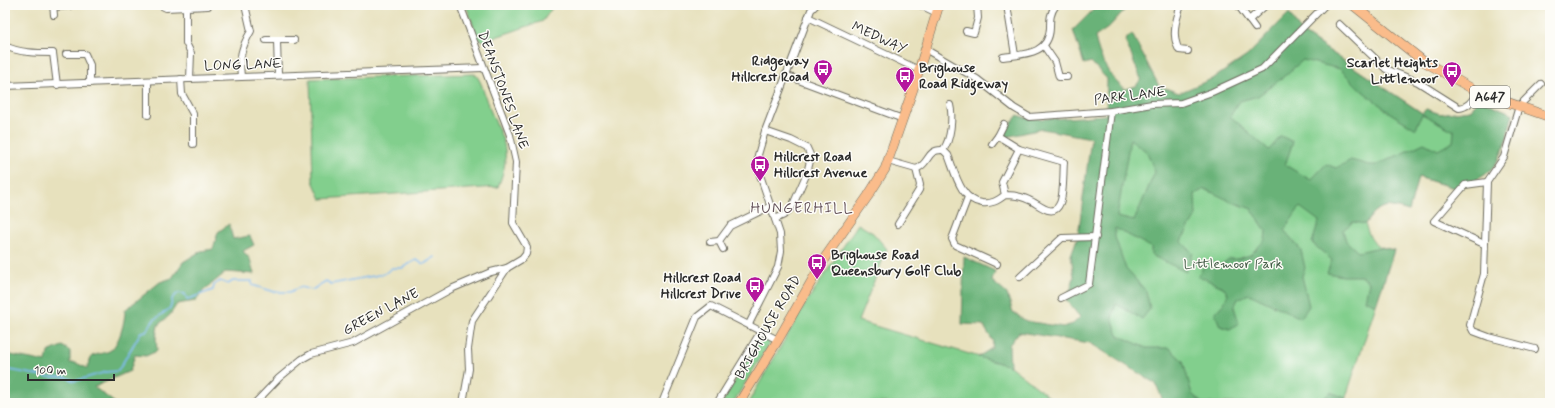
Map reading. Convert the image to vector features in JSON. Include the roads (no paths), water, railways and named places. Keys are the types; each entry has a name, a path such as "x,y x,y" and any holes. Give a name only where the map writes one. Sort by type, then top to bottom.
{"main road":[{"name":"A647","path":"1353,5 1423,60 1462,83 1478,92 1550,117"},
{"name":"BRIGHOUSE ROAD","path":"739,403 778,340 808,284 868,196 888,161 938,9"}],"street":[{"path":"160,5 166,8 208,5"},
{"path":"241,77 239,61 244,44 251,31 245,5"},
{"name":"DEANSTONES LANE","path":"460,5 510,135 516,162 513,223 527,247 526,254 522,259 507,268"},
{"path":"749,324 778,267 781,251 780,234 760,175 758,156 765,131 785,75 811,10 816,5"},
{"path":"920,5 938,9"},
{"path":"966,31 974,33 978,18 978,5"},
{"path":"1007,5 1015,55"},
{"path":"1003,57 1033,53 1044,46 1050,32 1051,13 1056,5"},
{"path":"1181,5 1174,24 1176,45 1179,50 1188,51"},
{"path":"1238,5 1255,28"},
{"path":"1249,20 1266,5"},
{"name":"PARK LANE","path":"925,49 977,79 1014,108 1029,116 1071,115 1111,111 1152,104 1181,103 1212,92 1262,69 1325,5"},
{"path":"54,15 53,6 69,6"},
{"path":"186,7 186,43 191,53 190,79"},
{"name":"MEDWAY","path":"808,17 919,70"},
{"path":"1339,24 1386,69 1418,82 1459,108 1465,107 1469,104 1478,92"},
{"path":"266,40 294,40"},
{"path":"277,40 278,76"},
{"path":"5,46 14,50 33,53 53,53 57,84"},
{"path":"1044,46 1055,62 1059,77 1067,77"},
{"path":"66,54 85,54 90,65 90,83"},
{"name":"LONG LANE","path":"5,86 483,68"},
{"path":"785,75 903,119"},
{"path":"181,79 182,94 193,114 193,144"},
{"path":"148,81 148,115"},
{"path":"1535,349 1489,337 1473,331 1470,325 1484,274 1487,182 1504,157 1519,106 1540,84"},
{"path":"943,150 946,146 949,134 952,108"},
{"path":"1061,298 1089,284 1111,111"},
{"path":"992,144 1004,124"},
{"path":"765,131 791,140 807,148 811,157 807,173 792,207 775,219"},
{"path":"888,161 916,170 921,167 931,153 936,150 943,150 948,155 963,192 972,201 991,203 1005,195 1014,195 1030,200 1043,210 1050,211 1055,208 1060,203 1064,162 1019,149 998,136"},
{"path":"1005,195 1002,182 1019,149"},
{"path":"898,224 919,190 920,184 916,170"},
{"path":"1484,244 1434,221 1465,186 1487,182"},
{"path":"968,197 952,239 953,242 955,245 997,264"},
{"path":"710,242 719,241 730,226 770,206"},
{"path":"1020,277 1062,238 1096,237"},
{"path":"719,241 723,249"},
{"path":"463,403 469,370 468,349 472,321 507,268"},
{"name":"GREEN LANE","path":"255,403 278,378 311,354 353,342 451,290 491,272 507,268"},
{"path":"662,403 697,317 711,306 778,340"},
{"path":"717,403 760,331"}],"waterway":[{"path":"5,369 48,377 65,377 75,381 106,372 118,371 141,332 146,331 154,320 169,309 172,299 178,293 185,294 187,299 191,298 213,290 214,285 220,281 228,284 233,281 252,281 252,285 275,292 290,292 300,287 312,290 326,281 331,284 384,274 392,268 402,268 416,260 424,264 435,257"}],"place":[{"name":"Ridgeway Hillcrest Road","path":"823,86"},
{"name":"Scarlet Heights Littlemoor","path":"1452,88"},
{"name":"Brighouse Road Ridgeway","path":"905,93"},
{"name":"Hillcrest Road Hillcrest Avenue","path":"760,182"},
{"name":"Brighouse Road Queensbury Golf Club","path":"817,280"},
{"name":"Hillcrest Road Hillcrest Drive","path":"755,303"}],"district":[{"name":"HUNGERHILL","path":"802,209"}],"park label":[{"name":"Littlemoor Park","path":"1233,264"}]}
